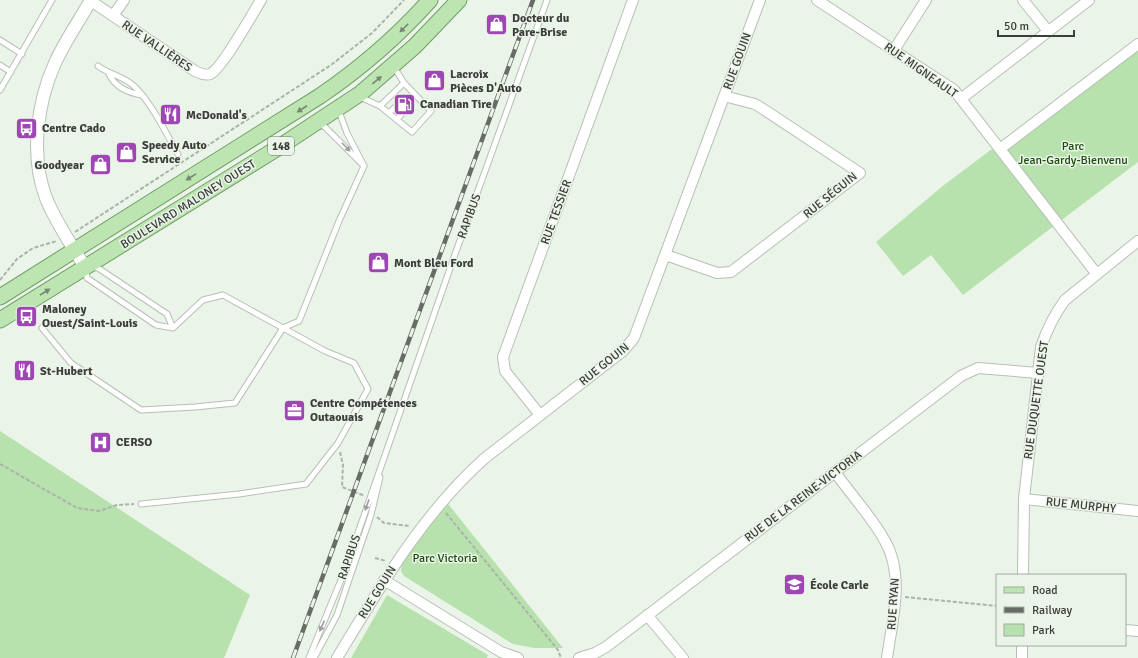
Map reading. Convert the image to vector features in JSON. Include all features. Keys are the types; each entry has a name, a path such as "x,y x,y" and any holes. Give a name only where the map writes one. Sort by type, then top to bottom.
{"main road":[{"name":"BOULEVARD MALONEY OUEST","path":"0,297 326,92 383,48 404,29 430,0"},
{"name":"BOULEVARD MALONEY OUEST","path":"0,320 315,124 357,96 393,66 459,0"}],"street":[{"path":"113,16 124,0"},
{"name":"RUE VALLIÈRES","path":"91,1 195,71 205,75 210,74 220,65 261,0"},
{"name":"RUE TESSIER","path":"540,415 505,371 503,357 633,0"},
{"name":"RUE GOUIN","path":"337,658 384,580 421,528 476,466 629,345 638,331 760,0"},
{"name":"RUE MIGNEAULT","path":"817,0 954,90 962,98 996,146 1000,149 1096,273"},
{"path":"894,50 926,0"},
{"path":"1023,0 1048,31"},
{"path":"962,98 1089,0"},
{"path":"85,267 65,237 46,197 39,165 38,124 41,106 50,74 64,45 91,1"},
{"path":"1000,149 1138,44"},
{"name":"RUE SÉGUIN","path":"666,255 718,273 731,272 860,173 755,104 724,96"},
{"name":"RUE DUQUETTE OUEST","path":"1023,574 1024,499 1041,347 1056,311 1073,292 1138,241"},
{"name":"RUE DE LA REINE-VICTORIA","path":"579,658 595,653 606,647 961,376 970,371 988,368 1038,373"},
{"name":"RUE RYAN","path":"835,472 886,542 894,569 896,596 887,658"},
{"name":"RUE MURPHY","path":"1024,499 1138,511"},
{"path":"384,580 501,652 518,658"},
{"path":"647,616 683,658"},
{"path":"1126,630 1138,631"},
{"path":"1022,646 1022,658"}],"lane":[{"path":"0,90 52,0"},
{"name":"RAPIBUS","path":"309,658 345,570 457,250 548,0"},
{"path":"0,40 22,54"},
{"path":"0,65 11,72"},
{"path":"98,66 109,74 112,81 130,93 142,96"},
{"path":"357,96 380,106 412,132 431,111 404,83 393,66"},
{"path":"109,74 117,74 134,86 142,96 178,154"},
{"path":"380,106 404,83"},
{"path":"407,95 412,90"},
{"path":"414,102 418,97"},
{"path":"389,113 394,108"},
{"path":"338,109 347,133 364,166"},
{"path":"397,119 401,115"},
{"path":"315,124 325,127 364,166"},
{"path":"42,328 70,363 141,410 195,408 235,403 282,328 299,320 339,221 364,166"},
{"path":"85,267 98,268 167,314 174,328 156,324 87,278 85,267"},
{"path":"141,504 239,494 306,484 338,443 368,389 354,363 282,328 223,295 203,300 174,328"},
{"name":"RAPIBUS","path":"314,658 337,616 371,514 385,455"}],"path":[{"path":"0,280 17,259 33,248 65,237 81,228 330,65 372,32 404,0"},
{"path":"338,443 343,465 342,487 366,496 360,511 364,513"},
{"path":"0,464 77,508 99,511 117,505 141,504"},
{"path":"439,507 558,650 561,658"},
{"path":"371,514 382,520 384,523 421,528"},
{"path":"375,558 386,561"},
{"path":"896,596 996,606"}],"green space":[{"name":"Parc Jean-Gardy-Bienvenu","path":"1138,44 1138,162 963,295 931,255 903,276 876,242 944,185"},
{"path":"0,431 250,595 224,658 0,658"},
{"name":"Parc Victoria","path":"445,500 563,648 534,648 513,644 404,576 401,571 403,551"},
{"path":"387,595 488,655 487,658 351,658"}],"railway":[{"path":"293,658 533,0"}],"place":[{"name":"Docteur du Pare-Brise","path":"496,25"},
{"name":"Lacroix Pièces D'Auto","path":"434,81"},
{"name":"Canadian Tire","path":"404,104"},
{"name":"McDonald's","path":"170,115"},
{"name":"Centre Cado","path":"26,128"},
{"name":"Speedy Auto Service","path":"126,152"},
{"name":"Goodyear","path":"100,165"},
{"name":"Mont Bleu Ford","path":"379,263"},
{"name":"Maloney Ouest/Saint-Louis","path":"26,316"},
{"name":"St-Hubert","path":"25,371"},
{"name":"Centre Compétences Outaouais","path":"295,410"},
{"name":"CERSO","path":"100,442"},
{"name":"École Carle","path":"795,585"}]}
